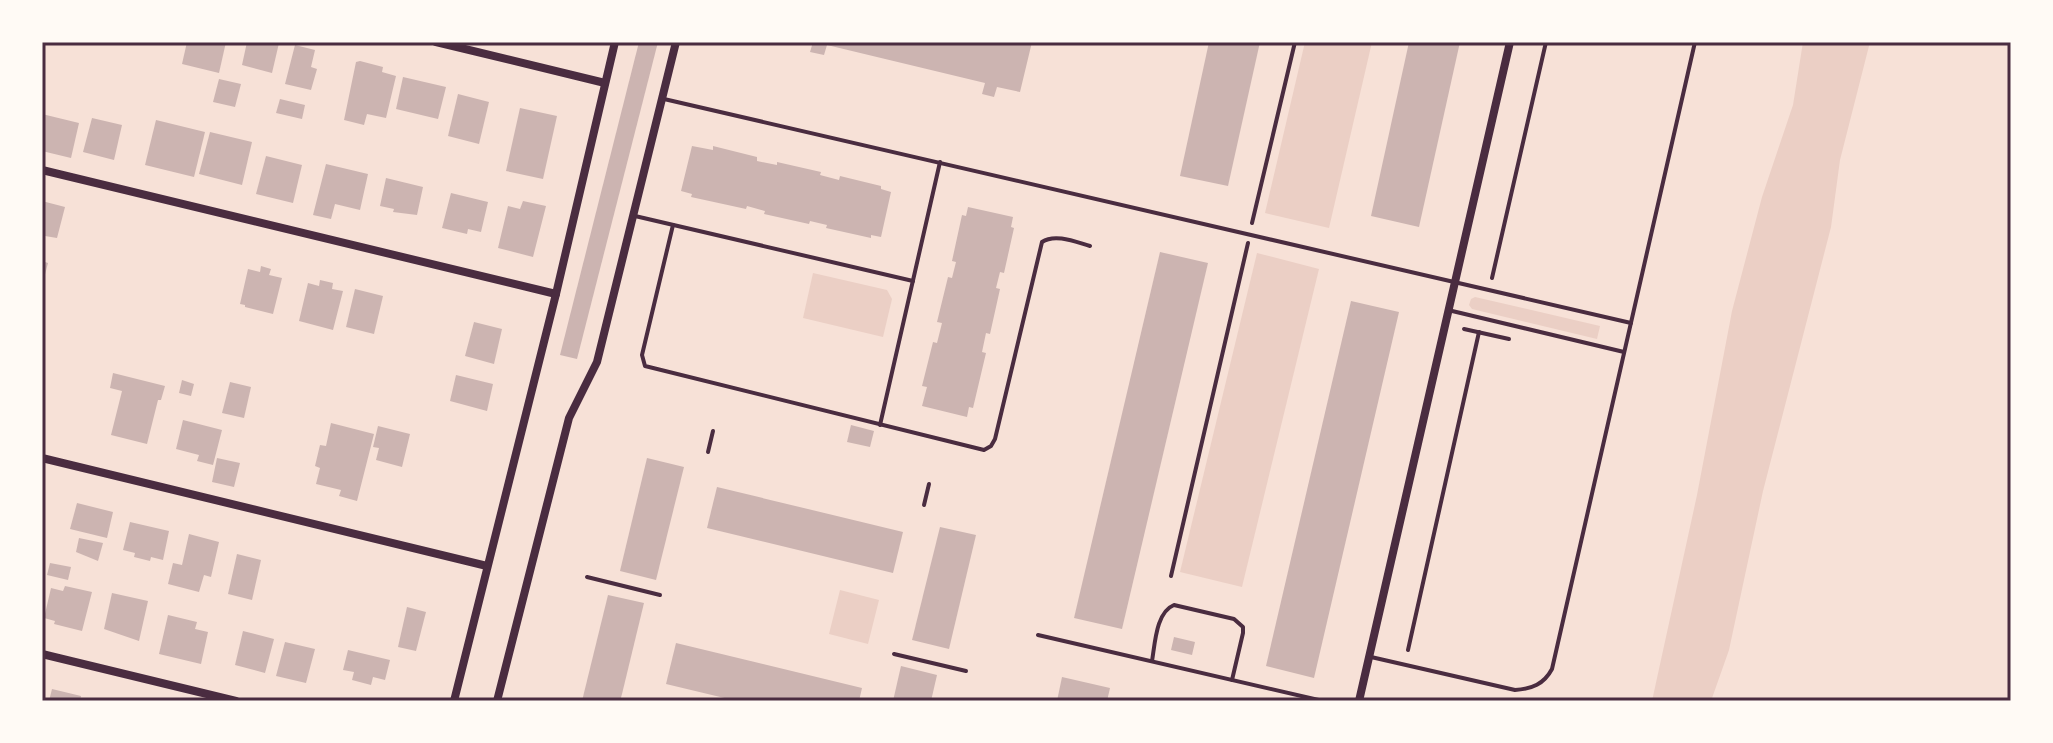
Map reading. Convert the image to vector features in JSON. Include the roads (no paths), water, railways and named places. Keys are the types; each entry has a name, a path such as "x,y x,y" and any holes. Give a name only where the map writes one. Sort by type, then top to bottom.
{"street":[{"path":"436,42 605,83"},
{"path":"454,701 556,294 615,42"},
{"path":"497,701 569,418 597,362 676,42"},
{"path":"1359,701 1510,42"},
{"path":"42,170 556,294"},
{"path":"42,458 487,566"},
{"path":"42,654 236,701"}],"lane":[{"path":"1369,657 1515,690 1527,690 1547,679 1552,669 1695,42"},
{"path":"662,98 1631,323"},
{"path":"880,425 940,162"},
{"path":"633,216 913,281"},
{"path":"673,225 642,355 645,366 984,450 991,446 1042,242 1047,238 1056,238 1090,246"},
{"path":"1447,310 1624,352"},
{"path":"708,452 713,431"},
{"path":"924,505 929,484"},
{"path":"1152,661 1162,616 1168,607 1174,605 1234,619 1243,627 1243,633 1232,680"},
{"path":"1038,635 1323,701"}]}
